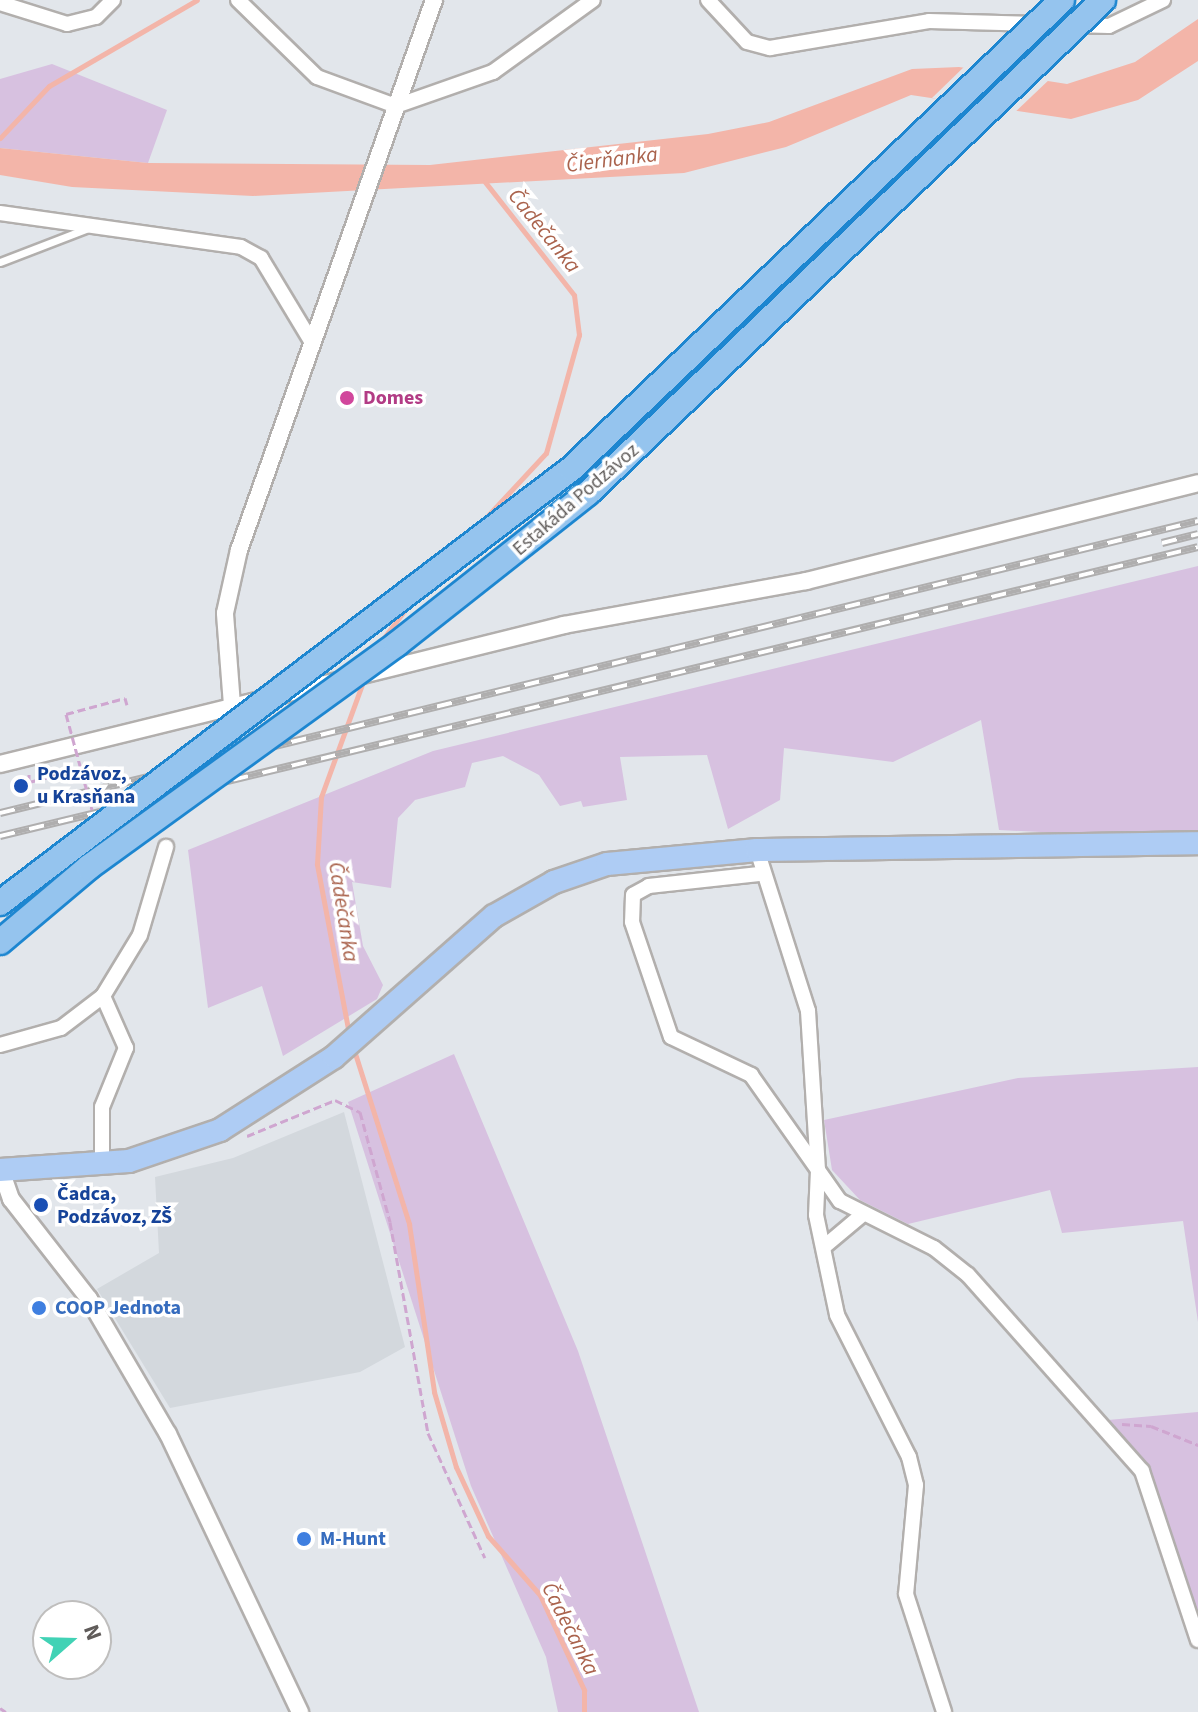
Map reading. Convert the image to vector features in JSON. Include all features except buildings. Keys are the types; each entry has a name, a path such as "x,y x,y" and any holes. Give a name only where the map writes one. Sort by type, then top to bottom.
{"highway":[{"name":"Estakáda Podzávoz","path":"0,903 571,469 1062,0"},
{"name":"Estakáda Podzávoz","path":"0,942 89,867 397,644 588,493 1103,0"}],"main road":[{"path":"0,1170 102,1165 220,1130 334,1057 494,916 569,875 658,855 757,850 1198,843"}],"street":[{"path":"0,3 67,24 96,17 113,0"},
{"path":"238,0 317,77 396,106 493,72 593,0"},
{"path":"232,705 224,649 231,583 311,341 434,0"},
{"path":"708,0 747,42 770,48 929,21 1109,26 1163,0"},
{"path":"0,213 241,247 261,258 311,341"},
{"path":"0,764 564,625 806,581 1198,483"},
{"path":"0,1045 61,1028 103,996 140,935 166,847"},
{"path":"757,850 759,874 808,1011 818,1170 816,1215 825,1246 837,1315 909,1457 916,1485 906,1594 944,1712"},
{"path":"759,874 649,886 633,895 632,922 671,1037 751,1075 840,1201 934,1248 968,1275 1142,1471 1198,1640"},
{"path":"102,1165 102,1107 126,1048 103,996"},
{"path":"0,1170 11,1199 89,1299 168,1434 300,1712"},
{"path":"825,1246 863,1214"}],"lane":[{"path":"0,262 91,227"}],"path":[{"path":"95,820 66,714 125,698 127,705"},
{"path":"29,774 29,782 81,769"},
{"path":"220,1130 254,1137 335,1100 360,1112 390,1222 428,1433 485,1558"},
{"path":"1096,1422 1151,1426 1198,1445"},
{"path":"0,1708 6,1712"}],"shaded area":[{"path":"52,64 167,110 148,163 0,148 0,79"},
{"path":"1198,566 1198,840 999,830 981,720 893,762 784,748 780,800 728,829 707,755 620,757 627,800 583,807 581,801 560,806 539,775 503,756 472,763 465,787 415,800 398,818 391,888 352,882 363,946 383,985 377,999 283,1056 262,986 208,1008 188,850 433,751"},
{"path":"454,1054 578,1351 699,1712 558,1712 546,1657 471,1486 348,1102"},
{"path":"1198,1067 1198,1322 1183,1221 1062,1233 1050,1190 908,1224 860,1200 832,1170 824,1120 1018,1078"},
{"path":"344,1112 405,1347 360,1372 170,1408 97,1289 159,1253 155,1177 233,1158"},
{"path":"1198,1412 1198,1621 1143,1467 1108,1420"}],"water":[{"name":"Čierňanka","path":"1198,19 1198,61 1138,100 1071,119 911,95 786,147 684,173 253,196 72,187 0,175 0,148 148,163 430,165 708,134 769,122 912,69 959,67 1067,84 1135,62"}],"pier":[{"path":"967,64 1052,77 1013,114 932,98"}],"waterway":[{"path":"0,138 49,86 197,0"},
{"name":"Čadečanka","path":"479,525 546,453 579,335 574,295 485,182"},
{"name":"Čadečanka","path":"377,647 407,607"},
{"name":"Čadečanka","path":"349,1034 317,864 321,797 364,679"},
{"name":"Čadečanka","path":"353,1047 409,1224 434,1392 456,1467 488,1536 540,1595 584,1690 584,1712"}],"railway":[{"path":"0,813 1198,521"},
{"path":"1162,543 1198,534"},
{"path":"0,836 1198,547"}],"place":[{"name":"Domes","path":"347,398"},
{"name":"Podzávoz, u Krasňana","path":"21,786"},
{"name":"Čadca, Podzávoz, ZŠ","path":"41,1205"},
{"name":"COOP Jednota","path":"39,1308"},
{"name":"M-Hunt","path":"304,1539"}]}
